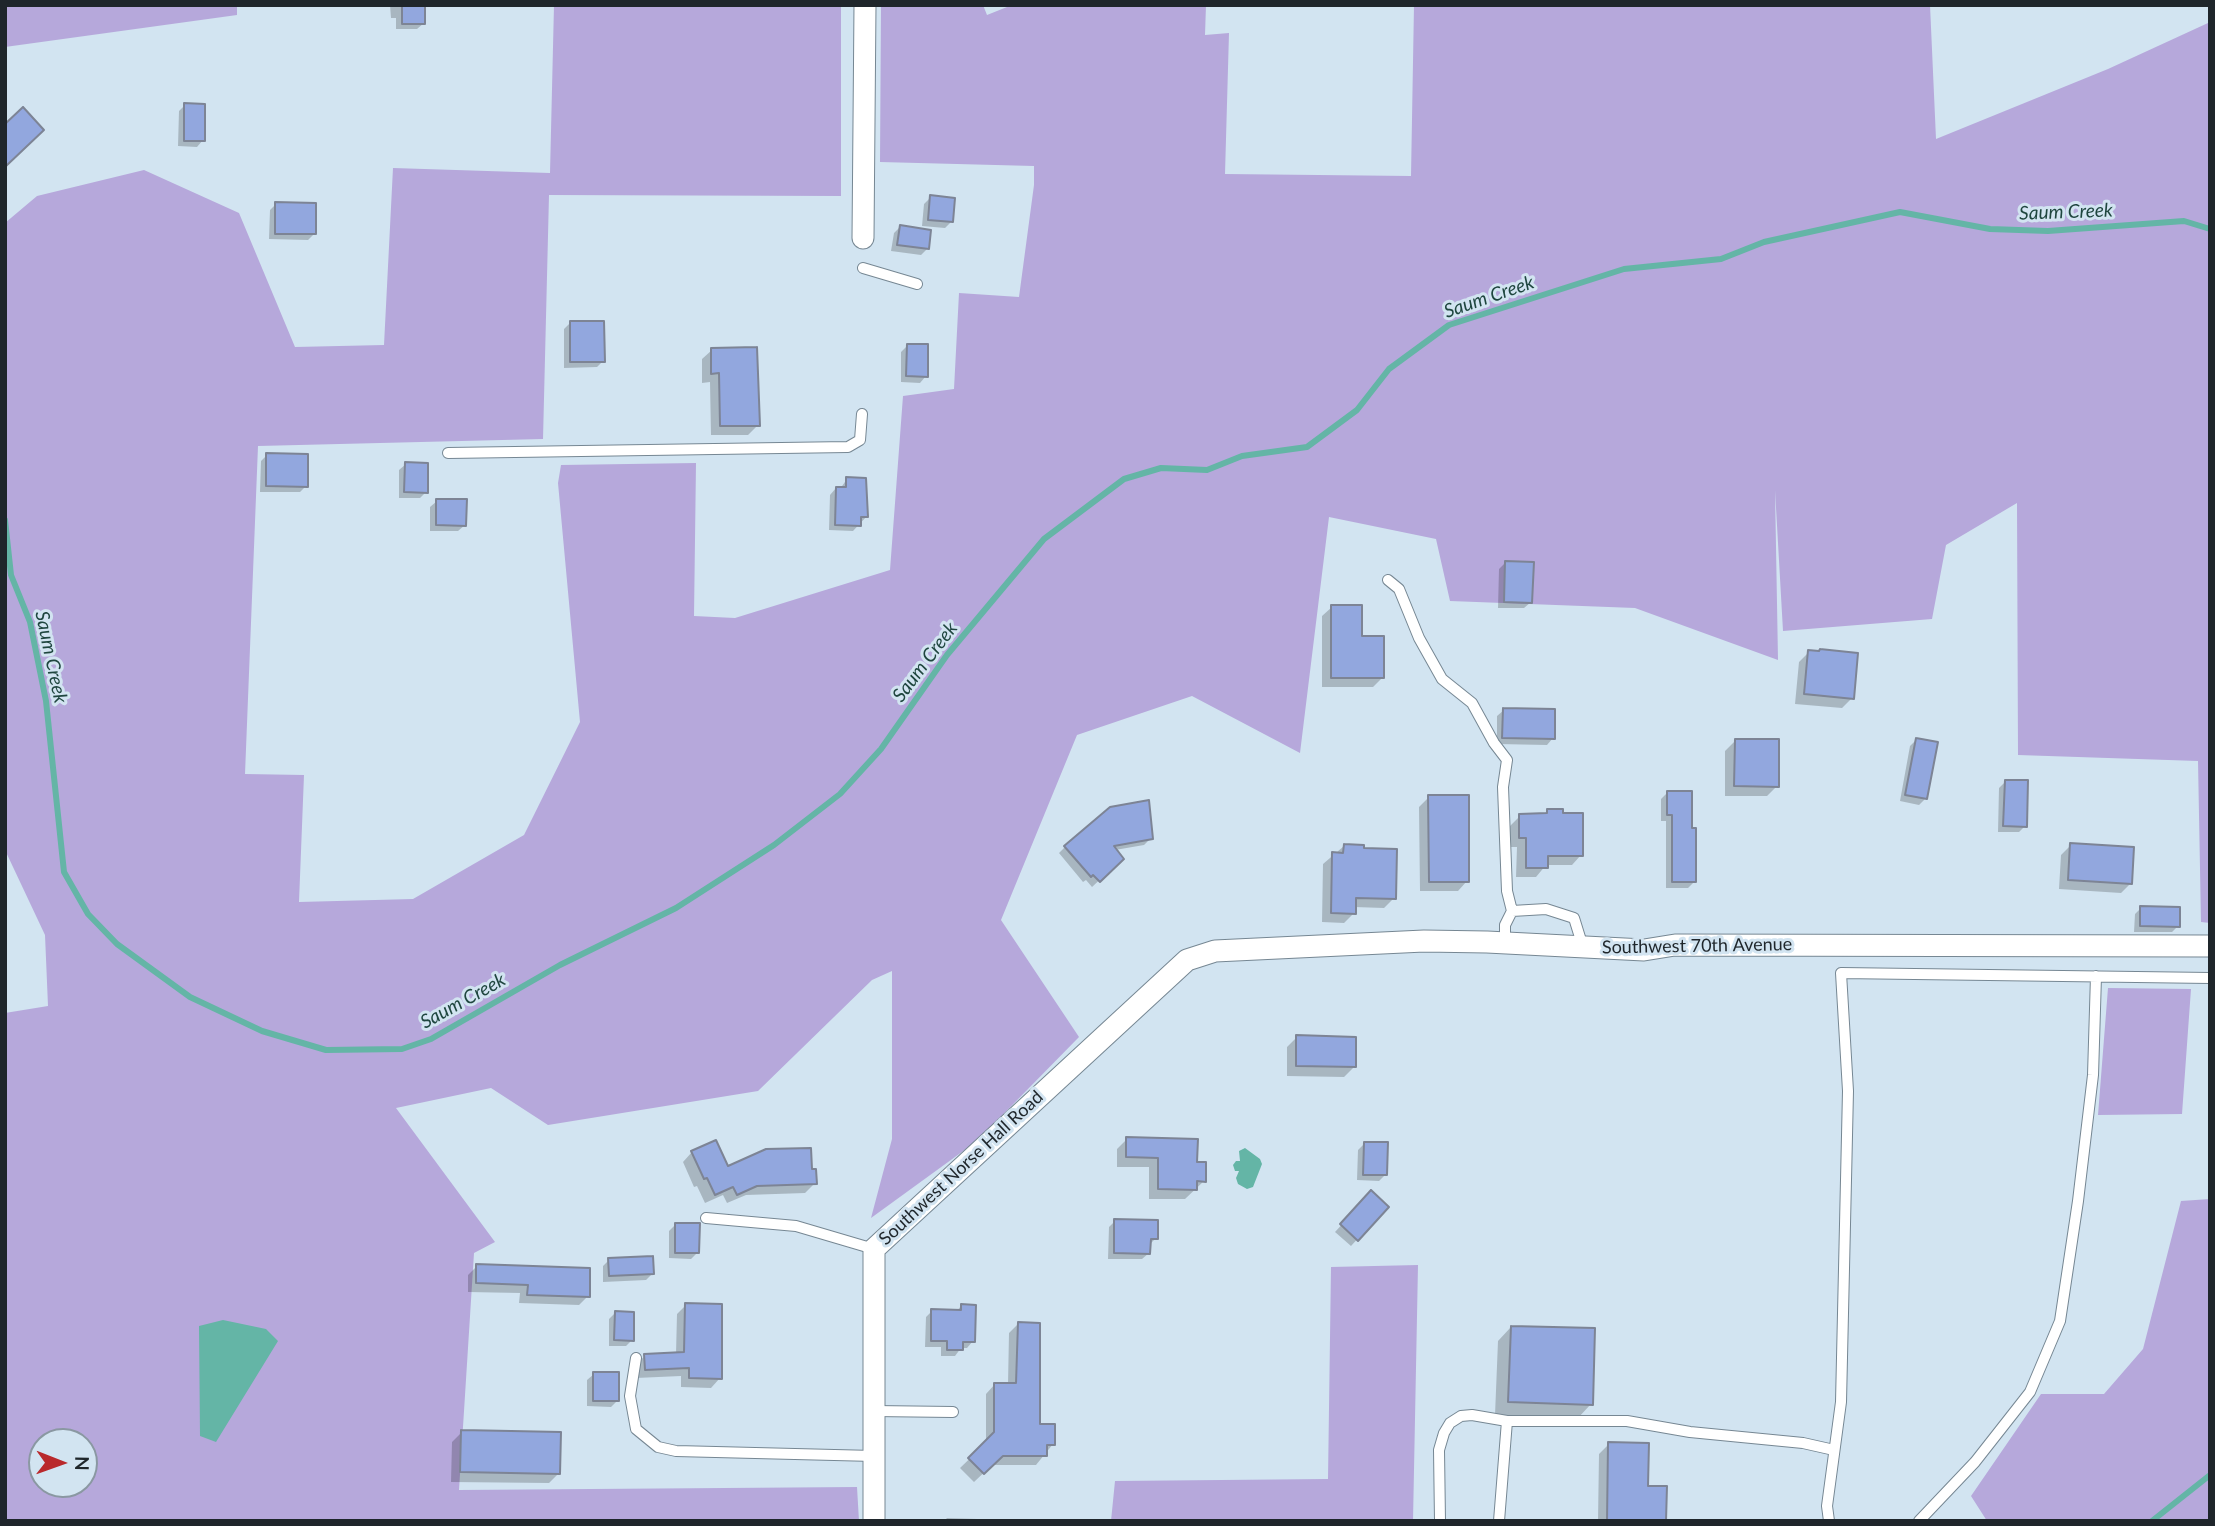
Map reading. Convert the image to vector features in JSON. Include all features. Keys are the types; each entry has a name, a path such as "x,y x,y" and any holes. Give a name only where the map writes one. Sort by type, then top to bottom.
{"street":[{"path":"863,238 865,5"},
{"name":"Southwest 70th Avenue","path":"1187,960 1215,951 1424,941 1644,950 1675,945 2210,946"},
{"name":"Southwest Norse Hall Road","path":"874,1521 874,1249 1187,960"}],"lane":[{"path":"863,268 917,284"},
{"path":"448,453 848,447 860,440 862,414"},
{"path":"1388,580 1399,589 1419,638 1442,679 1472,703 1494,743 1507,760 1504,800 1507,891 1512,911 1504,925 1505,943"},
{"path":"1512,911 1546,909 1574,918 1583,947"},
{"path":"1829,1521 1828,1506 1841,1402 1847,1105 1841,973 2210,978"},
{"path":"1919,1521 1975,1462 2030,1391 2060,1321 2093,1074 2096,976"},
{"path":"706,1218 796,1226 874,1249"},
{"path":"636,1358 630,1395 636,1429 658,1447 676,1451 874,1456"},
{"path":"874,1411 953,1412"},
{"path":"1440,1521 1439,1450 1450,1423 1461,1416 1472,1415 1507,1421 1627,1421 1690,1432 1803,1443 1834,1450"},
{"path":"1499,1521 1507,1421"}],"shaded area":[{"path":"5,5 237,5 237,15 5,47"},
{"path":"554,5 841,5 841,196 549,195 543,439 258,446 245,774 304,775 299,902 413,899 524,835 580,722 558,483 561,465 696,463 694,616 735,618 890,570 903,396 954,389 959,293 1019,297 1034,185 1034,166 880,162 881,5 983,5 987,15 1012,5 1206,5 1205,35 1229,33 1225,174 1411,176 1414,5 1930,5 1936,139 2108,69 2208,23 2210,5 2210,923 2201,922 2198,761 2018,755 2017,503 1946,545 1932,619 1783,631 1775,490 1778,660 1635,608 1450,601 1436,539 1329,517 1300,753 1192,696 1077,735 1001,920 1079,1037 977,1141 871,1218 892,1139 892,971 872,980 758,1091 548,1125 491,1088 396,1108 495,1242 474,1253 459,1490 857,1487 859,1521 5,1521 5,1013 48,1006 45,935 5,850 5,223 37,196 144,170 239,213 295,347 384,345 393,168 550,173"},
{"path":"2108,988 2191,989 2182,1114 2098,1115"},
{"path":"1245,1148 1260,1159 1262,1164 1253,1187 1247,1189 1238,1184 1236,1178 1239,1171 1235,1171 1233,1165 1240,1161 1239,1151"},
{"path":"2210,1199 2210,1521 1987,1521 1971,1496 2041,1394 2104,1394 2143,1349 2181,1201"},
{"path":"1418,1265 1413,1521 1111,1521 1115,1481 1328,1479 1331,1267"},
{"path":"223,1320 266,1329 278,1341 216,1442 200,1436 199,1326"}],"building":[{"path":"402,5 425,5 425,24 402,24"},
{"path":"184,103 205,104 205,141 184,141"},
{"path":"23,107 44,130 5,167 5,124"},
{"path":"930,195 955,198 953,222 928,220"},
{"path":"275,202 316,203 316,234 275,234"},
{"path":"900,225 931,230 929,249 897,245"},
{"path":"570,321 604,321 605,362 570,362"},
{"path":"907,344 928,344 928,377 906,376"},
{"path":"757,347 760,426 720,426 719,373 711,374 711,348"},
{"path":"266,453 308,454 308,487 266,486"},
{"path":"405,462 428,463 428,493 404,492"},
{"path":"846,477 866,478 868,517 861,517 861,526 835,525 836,487 846,487"},
{"path":"436,499 467,499 466,526 436,525"},
{"path":"1505,561 1534,562 1532,603 1504,602"},
{"path":"1331,605 1362,605 1362,636 1384,636 1384,678 1331,678"},
{"path":"1808,650 1858,653 1854,699 1804,694"},
{"path":"1503,708 1555,709 1555,739 1502,738"},
{"path":"1916,738 1938,742 1927,799 1905,795"},
{"path":"1735,739 1779,739 1779,787 1734,786"},
{"path":"2005,780 2028,780 2027,827 2003,826"},
{"path":"1667,791 1692,791 1692,828 1696,828 1696,882 1672,882 1672,815 1667,815"},
{"path":"1428,795 1469,795 1469,882 1429,882"},
{"path":"1149,800 1153,839 1114,846 1124,859 1100,882 1093,875 1091,877 1064,846 1110,807"},
{"path":"1547,809 1563,809 1563,813 1583,813 1583,856 1548,856 1548,868 1526,868 1526,838 1519,838 1519,814 1547,813"},
{"path":"2070,843 2134,847 2132,884 2068,880"},
{"path":"1344,844 1364,845 1364,848 1397,849 1396,899 1356,898 1356,914 1331,913 1332,852 1343,853"},
{"path":"2140,906 2180,907 2180,927 2140,926"},
{"path":"1296,1035 1356,1037 1356,1067 1296,1066"},
{"path":"1126,1137 1198,1139 1197,1162 1206,1162 1206,1182 1197,1181 1197,1190 1158,1189 1158,1158 1126,1157"},
{"path":"716,1140 728,1166 766,1149 811,1148 812,1169 816,1169 817,1184 757,1186 737,1195 733,1187 715,1195 691,1151"},
{"path":"1364,1142 1388,1142 1387,1175 1363,1175"},
{"path":"1371,1190 1389,1207 1358,1241 1340,1224"},
{"path":"1114,1219 1158,1220 1158,1239 1151,1239 1150,1254 1114,1253"},
{"path":"675,1223 700,1223 699,1253 675,1253"},
{"path":"653,1256 654,1274 609,1276 608,1258"},
{"path":"476,1264 590,1268 590,1297 527,1295 528,1285 476,1283"},
{"path":"685,1303 722,1304 722,1379 689,1378 689,1368 645,1370 644,1354 684,1352"},
{"path":"961,1304 976,1305 975,1342 963,1342 963,1350 947,1350 947,1341 931,1341 931,1309 961,1310"},
{"path":"615,1311 634,1312 634,1341 614,1340"},
{"path":"1018,1322 1040,1323 1040,1424 1055,1424 1055,1445 1047,1445 1047,1456 1003,1456 984,1474 968,1458 994,1432 994,1383 1016,1383"},
{"path":"1511,1326 1595,1328 1593,1405 1508,1402"},
{"path":"593,1372 619,1372 619,1401 593,1401"},
{"path":"461,1430 561,1432 560,1474 460,1472"},
{"path":"1608,1442 1649,1443 1648,1486 1667,1486 1666,1521 1607,1521"}],"waterway":[{"name":"Saum Creek","path":"5,520 11,575 30,622 46,701 64,872 88,914 117,944 190,997 262,1031 326,1050 402,1049 431,1039 560,965 676,908 774,845 840,794 881,749 947,655 1044,539 1124,479 1161,468 1207,470 1242,456 1307,447 1357,410 1389,369 1449,325 1624,269 1721,259 1764,242 1900,212 1990,229 2048,231 2184,221 2210,229"},
{"path":"2152,1521 2210,1475"}]}
